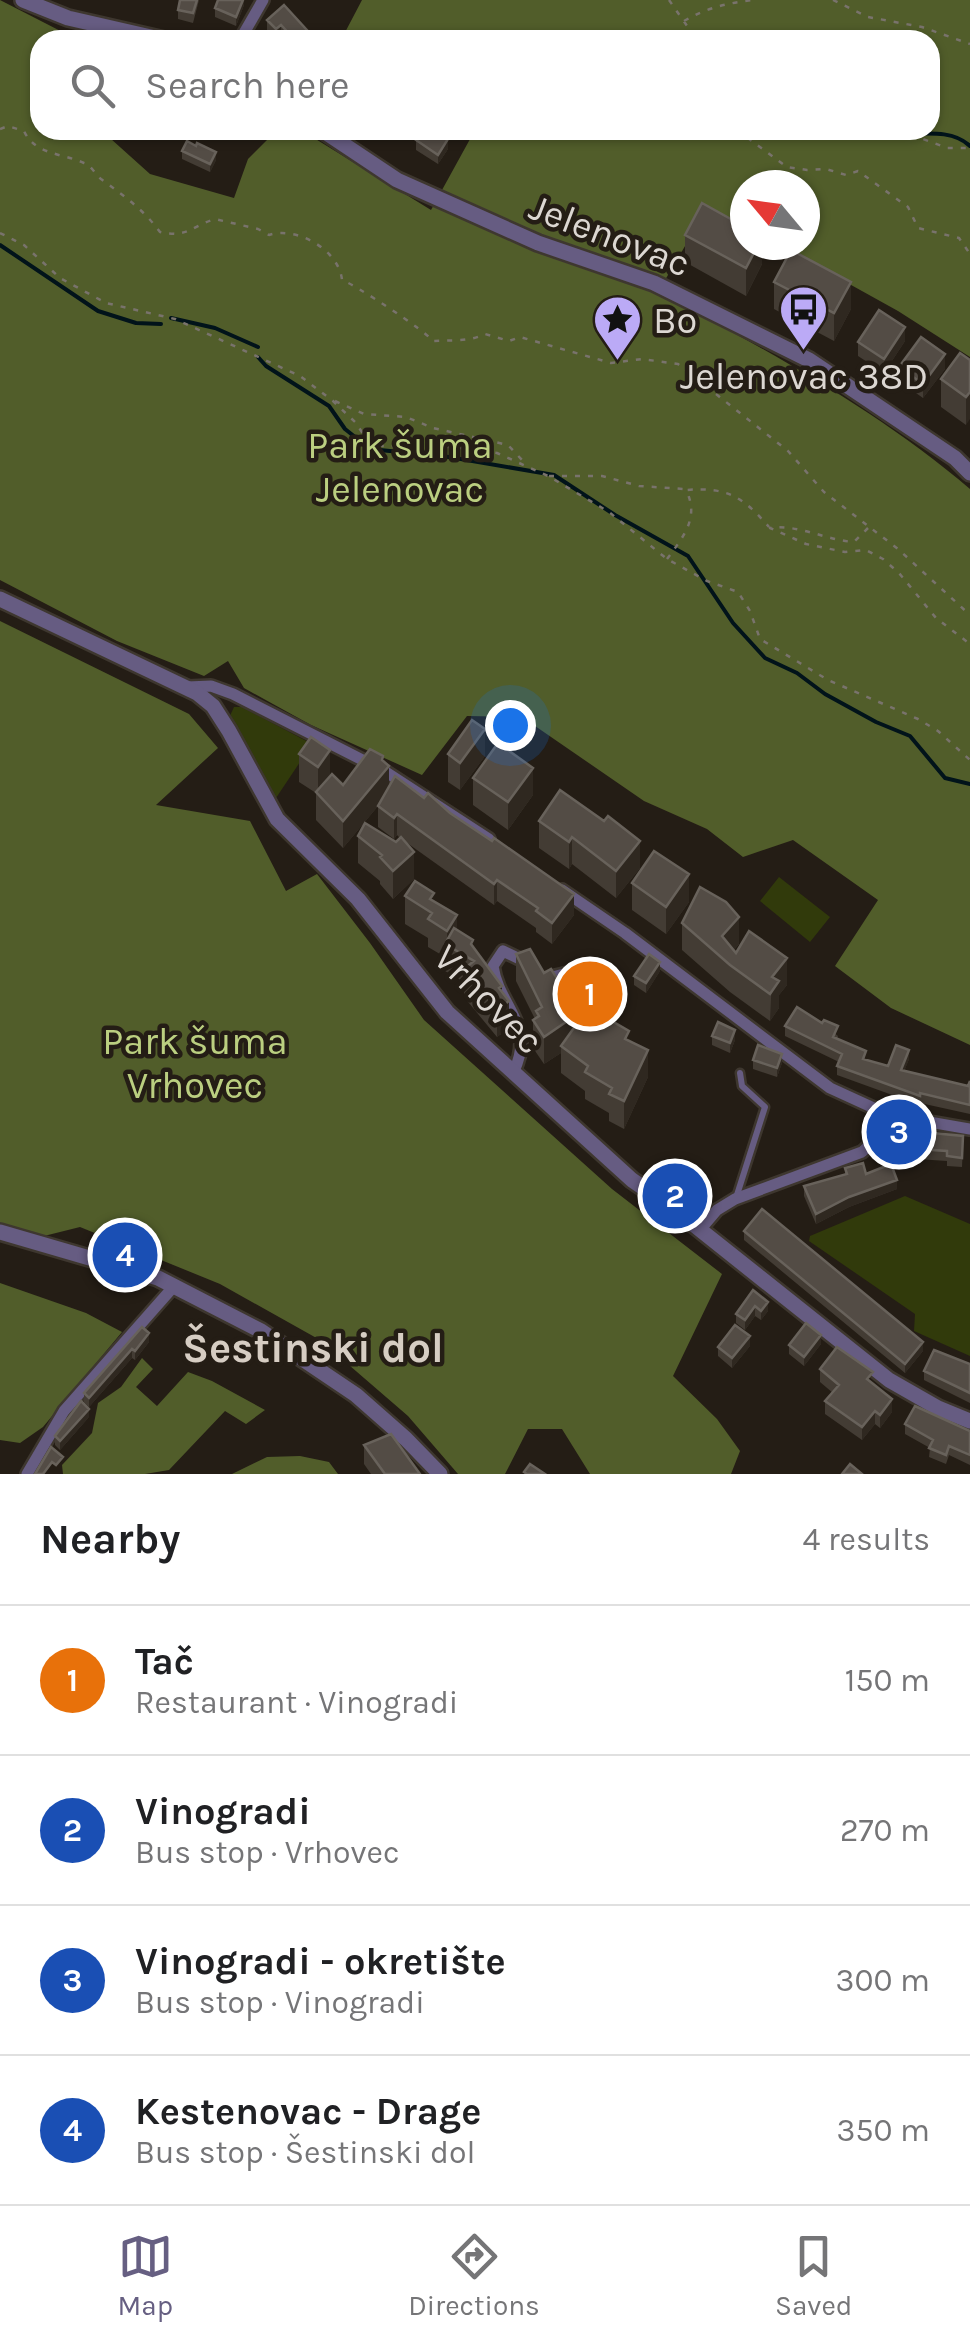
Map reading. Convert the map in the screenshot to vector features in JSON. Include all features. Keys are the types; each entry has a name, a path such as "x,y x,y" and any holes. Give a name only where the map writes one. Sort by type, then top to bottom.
{"street":[{"path":"23,0 68,18 120,30"},
{"path":"246,30 264,0"},
{"name":"Jelenovac","path":"337,140 397,180 538,243 654,283 809,360 956,458 970,473"},
{"name":"Vrhovec","path":"0,599 188,687 217,712 277,819 358,899 447,1012 618,1170 889,1380 970,1421"},
{"path":"188,687 211,686 237,696 386,772 499,846"},
{"path":"217,712 226,700 237,696"},
{"path":"546,879 625,933 830,1088 889,1115 970,1129"},
{"path":"514,1071 520,1058 518,1023 493,966 504,951 547,975"},
{"path":"700,1230 717,1210 736,1199 862,1152 882,1134 889,1115"},
{"path":"0,1232 175,1285 261,1332 329,1375 384,1419 440,1474"},
{"path":"28,1474 64,1411 175,1285"}],"lane":[{"path":"547,975 577,966 588,966 601,973"},
{"path":"736,1199 766,1107 742,1086 740,1072"}],"path":[{"path":"670,0 690,30"},
{"path":"684,21 702,10 735,0 753,0"},
{"path":"833,0 868,17 930,30"},
{"path":"940,33 970,44"},
{"path":"0,128 24,131 30,144 42,151 87,163 96,176 148,213 160,232 176,235 214,220 270,235 282,232 312,240 341,270 342,280 354,284 432,340 472,340 485,334 509,341 520,337 611,362 642,359 678,364 788,451 824,492 970,615"},
{"path":"751,140 787,166 826,168 846,175 858,171 908,207 918,228 959,238 970,254"},
{"path":"926,140 947,148 970,148"},
{"path":"0,233 24,246 60,278 94,296 213,334 300,376 334,401 366,438 383,446 497,453 548,476 610,512 666,559 738,592 760,638 828,680 918,719 970,760"},
{"path":"334,401 364,414 406,417 433,428 508,445 526,465"},
{"path":"548,476 602,476 639,486 686,490 714,488 739,497 770,528 806,544 845,552 866,550 883,560 936,618 970,644"},
{"path":"666,559 690,528 690,498 686,490"},
{"path":"770,528 797,528 833,540 854,542 870,527"}],"green space":[{"name":"Park šuma Jelenovac","path":"0,0 58,30 30,30 30,140 112,140 150,174 234,198 248,159 267,140 317,140 431,210 470,140 940,140 940,30 346,30 362,0 970,0 970,357 806,260 820,260 820,170 730,170 730,218 708,207 658,292 859,407 970,489 970,1045 891,1008 835,966 878,900 793,840 743,857 707,829 644,801 522,717 467,716 422,775 311,725 244,688 228,661 204,676 117,641 0,580"},
{"name":"Park šuma Vrhovec","path":"0,621 189,714 218,748 156,805 250,821 286,891 317,874 424,1020 612,1189 722,1274 673,1376 717,1419 740,1451 731,1474 590,1474 562,1429 528,1429 505,1474 458,1474 408,1416 320,1340 220,1284 80,1227 36,1238 0,1226"},
{"path":"234,707 242,707 312,744 272,804 229,718"},
{"path":"779,877 830,917 810,942 760,901"},
{"path":"905,1196 970,1224 970,1356 914,1331 915,1314 809,1241 810,1236"},
{"path":"0,1283 86,1313 122,1332 43,1427 20,1443 0,1440"},
{"path":"142,1358 153,1369 136,1387 157,1406 188,1372 265,1410 246,1424 225,1411 169,1470 145,1474 63,1474 62,1465 92,1433 98,1403 121,1387"},
{"path":"300,1456 329,1462 338,1474 232,1474 267,1457"}],"building":[{"path":"180,0 197,0 193,13 178,10"},
{"path":"218,0 243,0 236,17 215,8"},
{"path":"284,5 307,30 286,30 281,25 276,29 267,20"},
{"path":"416,140 447,140 438,155"},
{"path":"187,141 216,152 210,164 182,151"},
{"path":"702,203 730,219 730,259 685,235"},
{"path":"731,260 750,260 746,268"},
{"path":"786,260 810,260 851,282 834,313 774,282"},
{"path":"879,310 905,327 884,359 858,342"},
{"path":"921,337 945,354 923,384 899,367"},
{"path":"960,353 970,360 970,392 966,397 941,379"},
{"path":"472,720 485,729 460,763 448,754"},
{"path":"311,737 330,750 318,767 299,754"},
{"path":"498,743 533,768 508,802 473,778"},
{"path":"370,749 383,756 389,766 343,821 316,792 332,774 343,785"},
{"path":"395,776 424,798 428,793 450,813 492,841 494,838 574,894 552,923 536,911 538,908 497,880 494,884 397,814 394,818 378,806"},
{"path":"560,790 604,821 608,816 640,841 616,871 572,837 569,842 539,821"},
{"path":"365,823 396,842 401,837 414,852 393,871 382,855 358,836"},
{"path":"654,851 689,874 666,907 632,883"},
{"path":"415,881 434,893 430,899 457,915 447,931 428,919 432,913 405,896"},
{"path":"700,887 726,902 739,917 722,936 736,953 749,931 787,958 772,977 779,981 770,994 682,923"},
{"path":"454,928 473,940 471,944 502,986 499,988 509,1001 497,1010 464,969 474,961 445,944"},
{"path":"530,949 544,973 551,969 579,1013 544,1037 533,1020 542,1007 516,954"},
{"path":"649,954 660,962 646,983 634,976"},
{"path":"585,966 608,990 593,1001 571,979"},
{"path":"596,997 611,1008 605,1017 629,1031 625,1039 648,1050 624,1101 609,1094 612,1088 585,1072 588,1066 561,1046"},
{"path":"797,1007 822,1023 824,1020 838,1026 833,1037 866,1051 863,1059 888,1066 896,1045 909,1050 901,1070 968,1086 970,1081 970,1105 920,1096 837,1066 842,1054 785,1026"},
{"path":"718,1022 735,1030 730,1043 712,1036"},
{"path":"758,1045 782,1054 777,1068 753,1060"},
{"path":"918,1127 963,1136 962,1158 947,1156 947,1151 917,1149"},
{"path":"863,1163 866,1174 891,1164 897,1180 816,1214 804,1186 847,1174 845,1168"},
{"path":"762,1209 923,1342 905,1364 744,1231"},
{"path":"753,1290 768,1302 761,1311 755,1306 745,1320 736,1314"},
{"path":"806,1323 821,1335 804,1357 789,1345"},
{"path":"735,1325 750,1336 732,1358 718,1347"},
{"path":"142,1327 149,1333 89,1398 84,1393"},
{"path":"837,1347 873,1372 867,1379 892,1399 880,1415 875,1411 862,1427 825,1401 839,1385 820,1369"},
{"path":"934,1350 970,1364 970,1393 924,1371"},
{"path":"81,1401 89,1409 60,1441 55,1436"},
{"path":"915,1406 970,1431 970,1455 949,1446 946,1455 929,1448 933,1440 905,1424"},
{"path":"391,1434 420,1474 385,1474 364,1445"},
{"path":"51,1447 63,1457 56,1465 52,1462 43,1474 35,1474"},
{"path":"530,1464 545,1474 524,1472"},
{"path":"850,1464 862,1474 842,1474"}],"waterway":[{"path":"940,134 970,146"},
{"path":"0,245 98,311 136,323 161,324"},
{"path":"171,318 215,328 258,347"},
{"path":"258,357 329,406 345,429 370,449 449,457 554,475 688,556 733,623 765,658 876,722 910,736 945,778 970,784"}],"place":[{"name":"Jelenovac 38D","path":"804,352"},
{"name":"Bo","path":"618,362"},
{"name":"Tač","path":"590,994"},
{"name":"Vinogradi - okretište","path":"899,1132"},
{"name":"Vinogradi","path":"675,1196"},
{"name":"Kestenovac - Drage","path":"125,1255"}],"district":[{"name":"Šestinski dol","path":"313,1347"}]}
